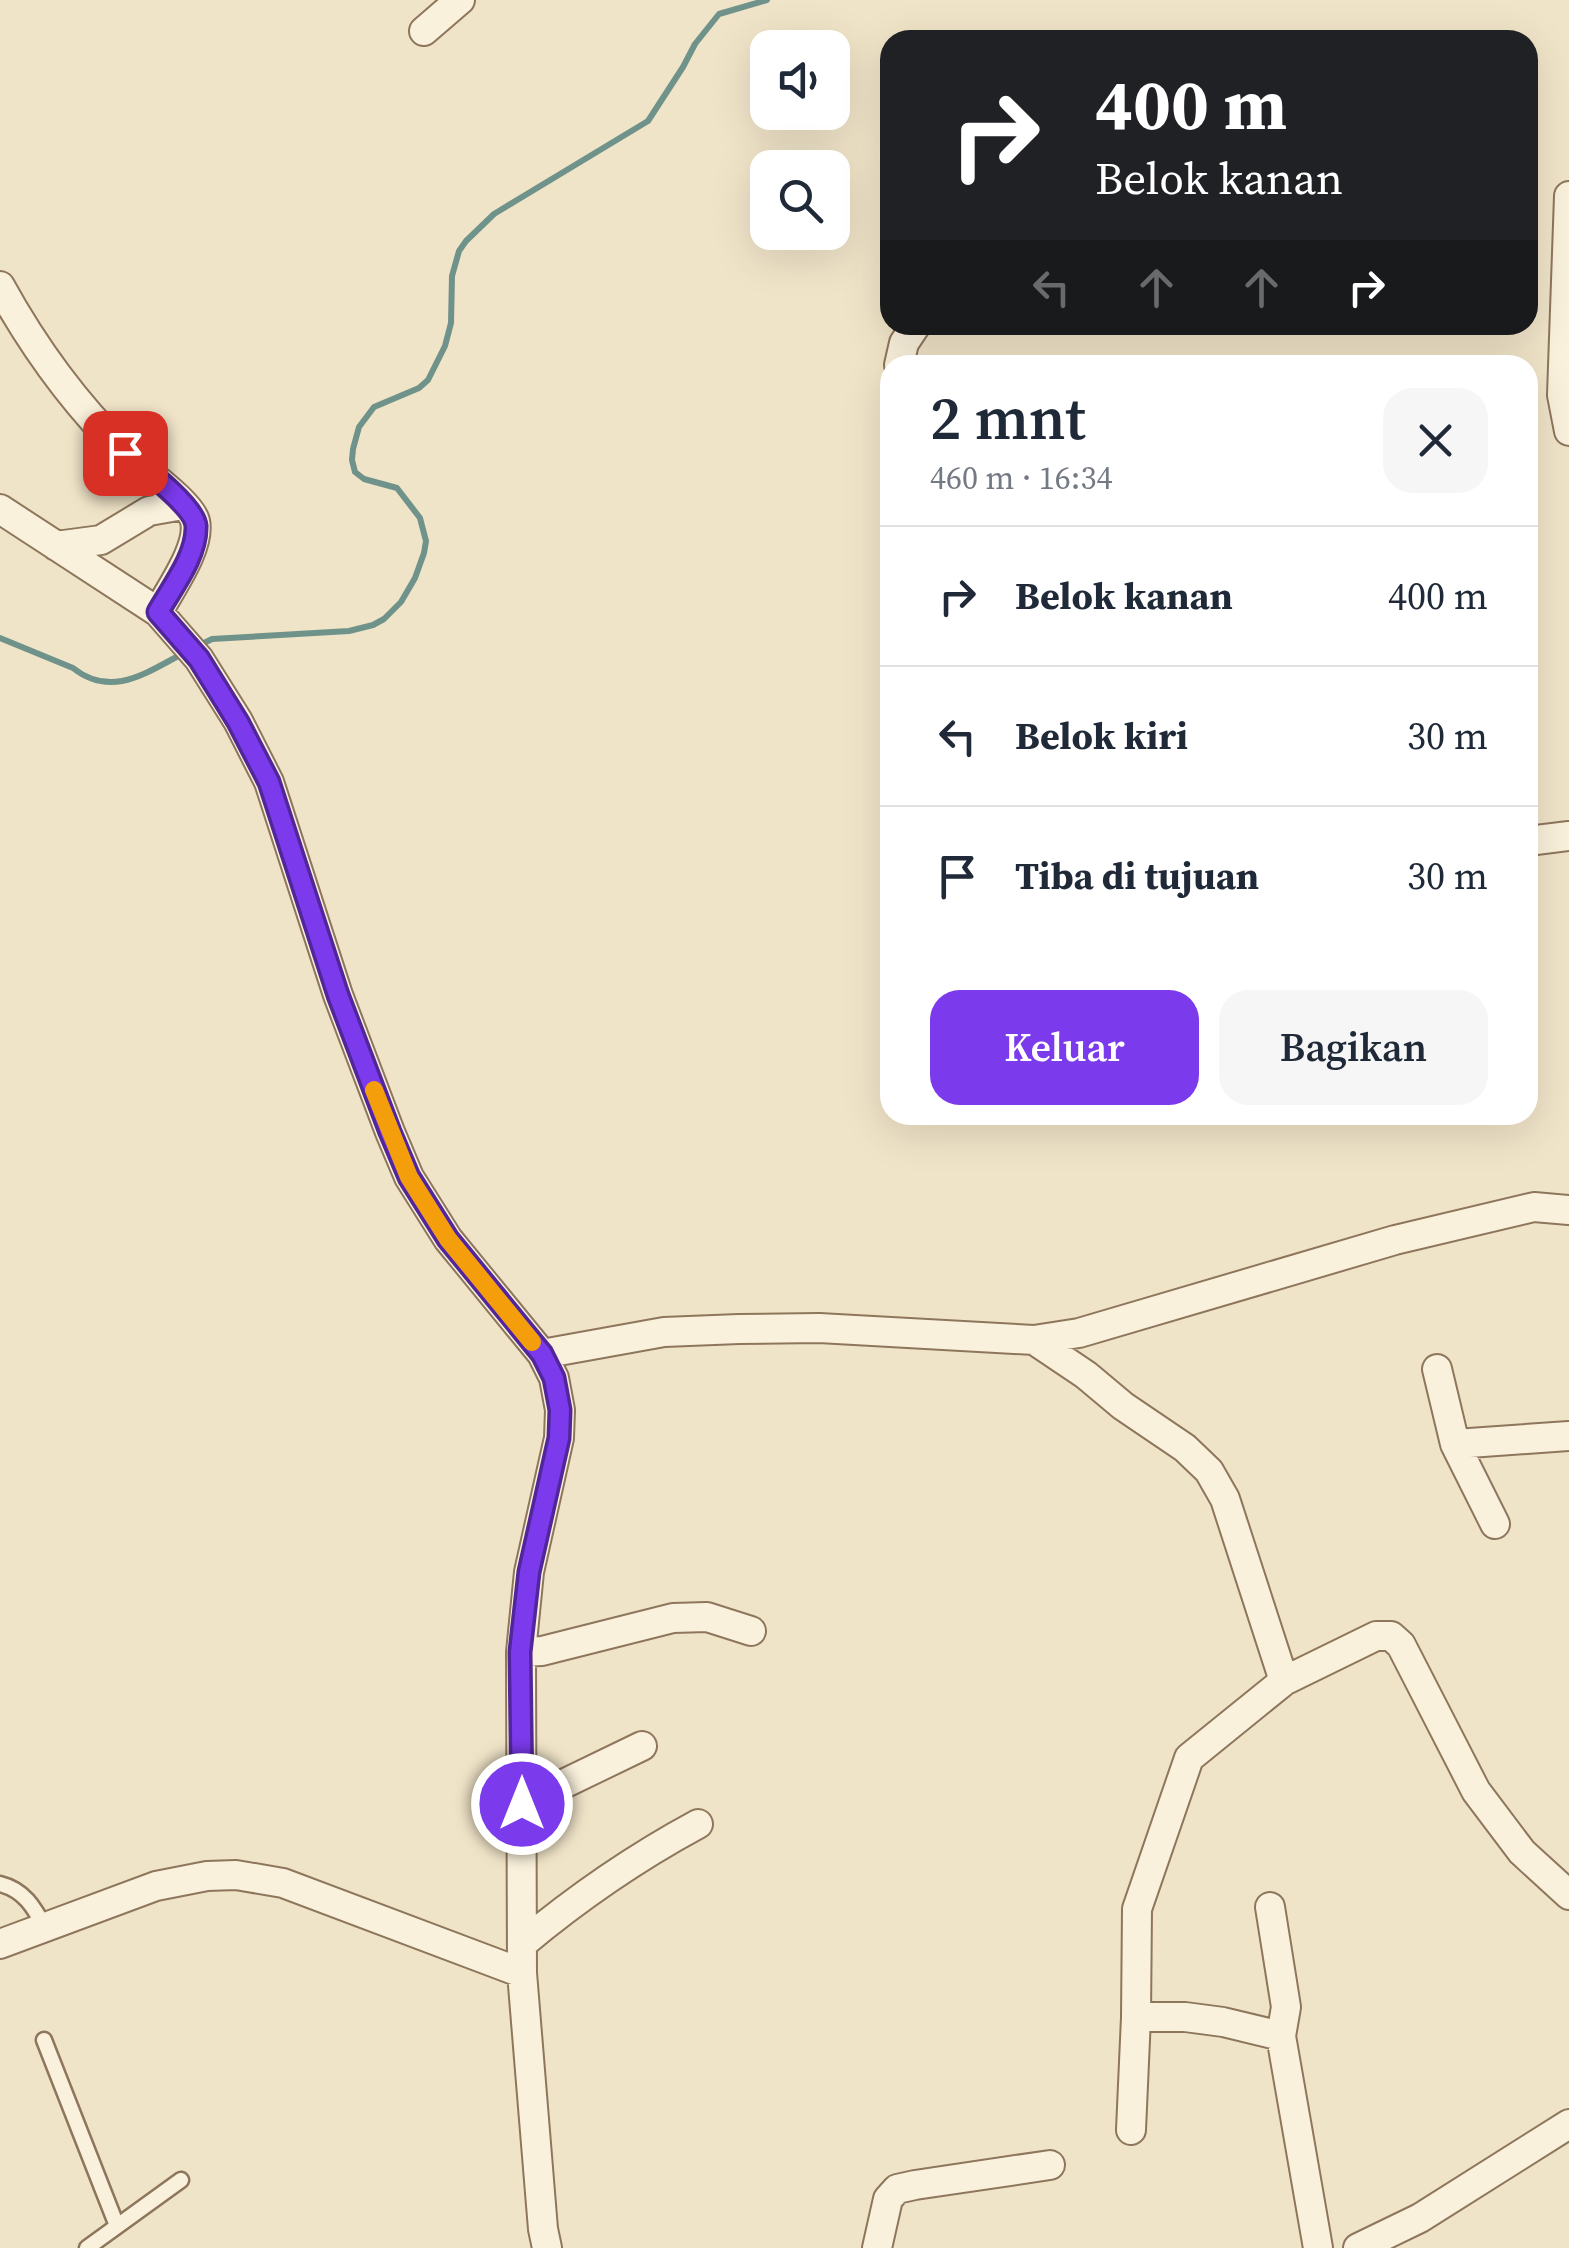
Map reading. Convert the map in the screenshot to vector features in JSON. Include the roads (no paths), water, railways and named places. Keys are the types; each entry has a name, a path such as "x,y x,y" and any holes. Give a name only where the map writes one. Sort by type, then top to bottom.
{"street":[{"path":"424,31 460,0"},
{"path":"1569,196 1562,396 1569,431"},
{"path":"0,286 68,389 125,453 191,512 196,523 192,548 166,621"},
{"path":"56,546 101,540 149,511 183,505"},
{"path":"0,509 166,621 199,659 269,782 338,995 409,1177 448,1239 542,1354 554,1378 560,1410 559,1438 529,1572 520,1652 522,1958 543,2229 548,2248"},
{"path":"1538,840 1569,836"},
{"path":"542,1354 664,1332 740,1329 819,1328 1034,1340 1079,1333 1376,1246 1502,1214 1534,1208 1569,1210"},
{"path":"1034,1340 1185,1448 1209,1472 1225,1499 1284,1681"},
{"path":"1437,1369 1455,1444 1495,1524"},
{"path":"1455,1444 1569,1436"},
{"path":"520,1652 542,1651 673,1618 707,1617 751,1631"},
{"path":"1131,2130 1137,1909 1188,1758 1284,1681 1376,1636 1391,1636 1401,1645 1476,1792 1522,1852 1569,1895"},
{"path":"522,1804 642,1746"},
{"path":"522,1958 602,1882 698,1824"},
{"path":"0,1944 156,1886 236,1875 283,1884 522,1958"},
{"path":"1270,1907 1286,2007 1281,2036 1318,2248"},
{"path":"1136,2017 1185,2017 1281,2036"},
{"path":"1358,2248 1420,2218 1569,2124"},
{"path":"877,2248 888,2198 898,2189 1050,2165"}],"lane":[{"path":"0,1884 16,1890 32,1904 45,1928"},
{"path":"44,2040 117,2226"},
{"path":"87,2248 182,2180"}],"waterway":[{"path":"200,645 212,639 349,631 384,619 401,602 424,553 426,541 420,518 397,488 364,479 355,472 353,449 359,427 374,407 419,388 428,380 445,346 451,323 452,276 459,251 494,214 648,121 695,44 719,14 767,0"},
{"path":"0,638 102,681 129,679 184,653"}]}
